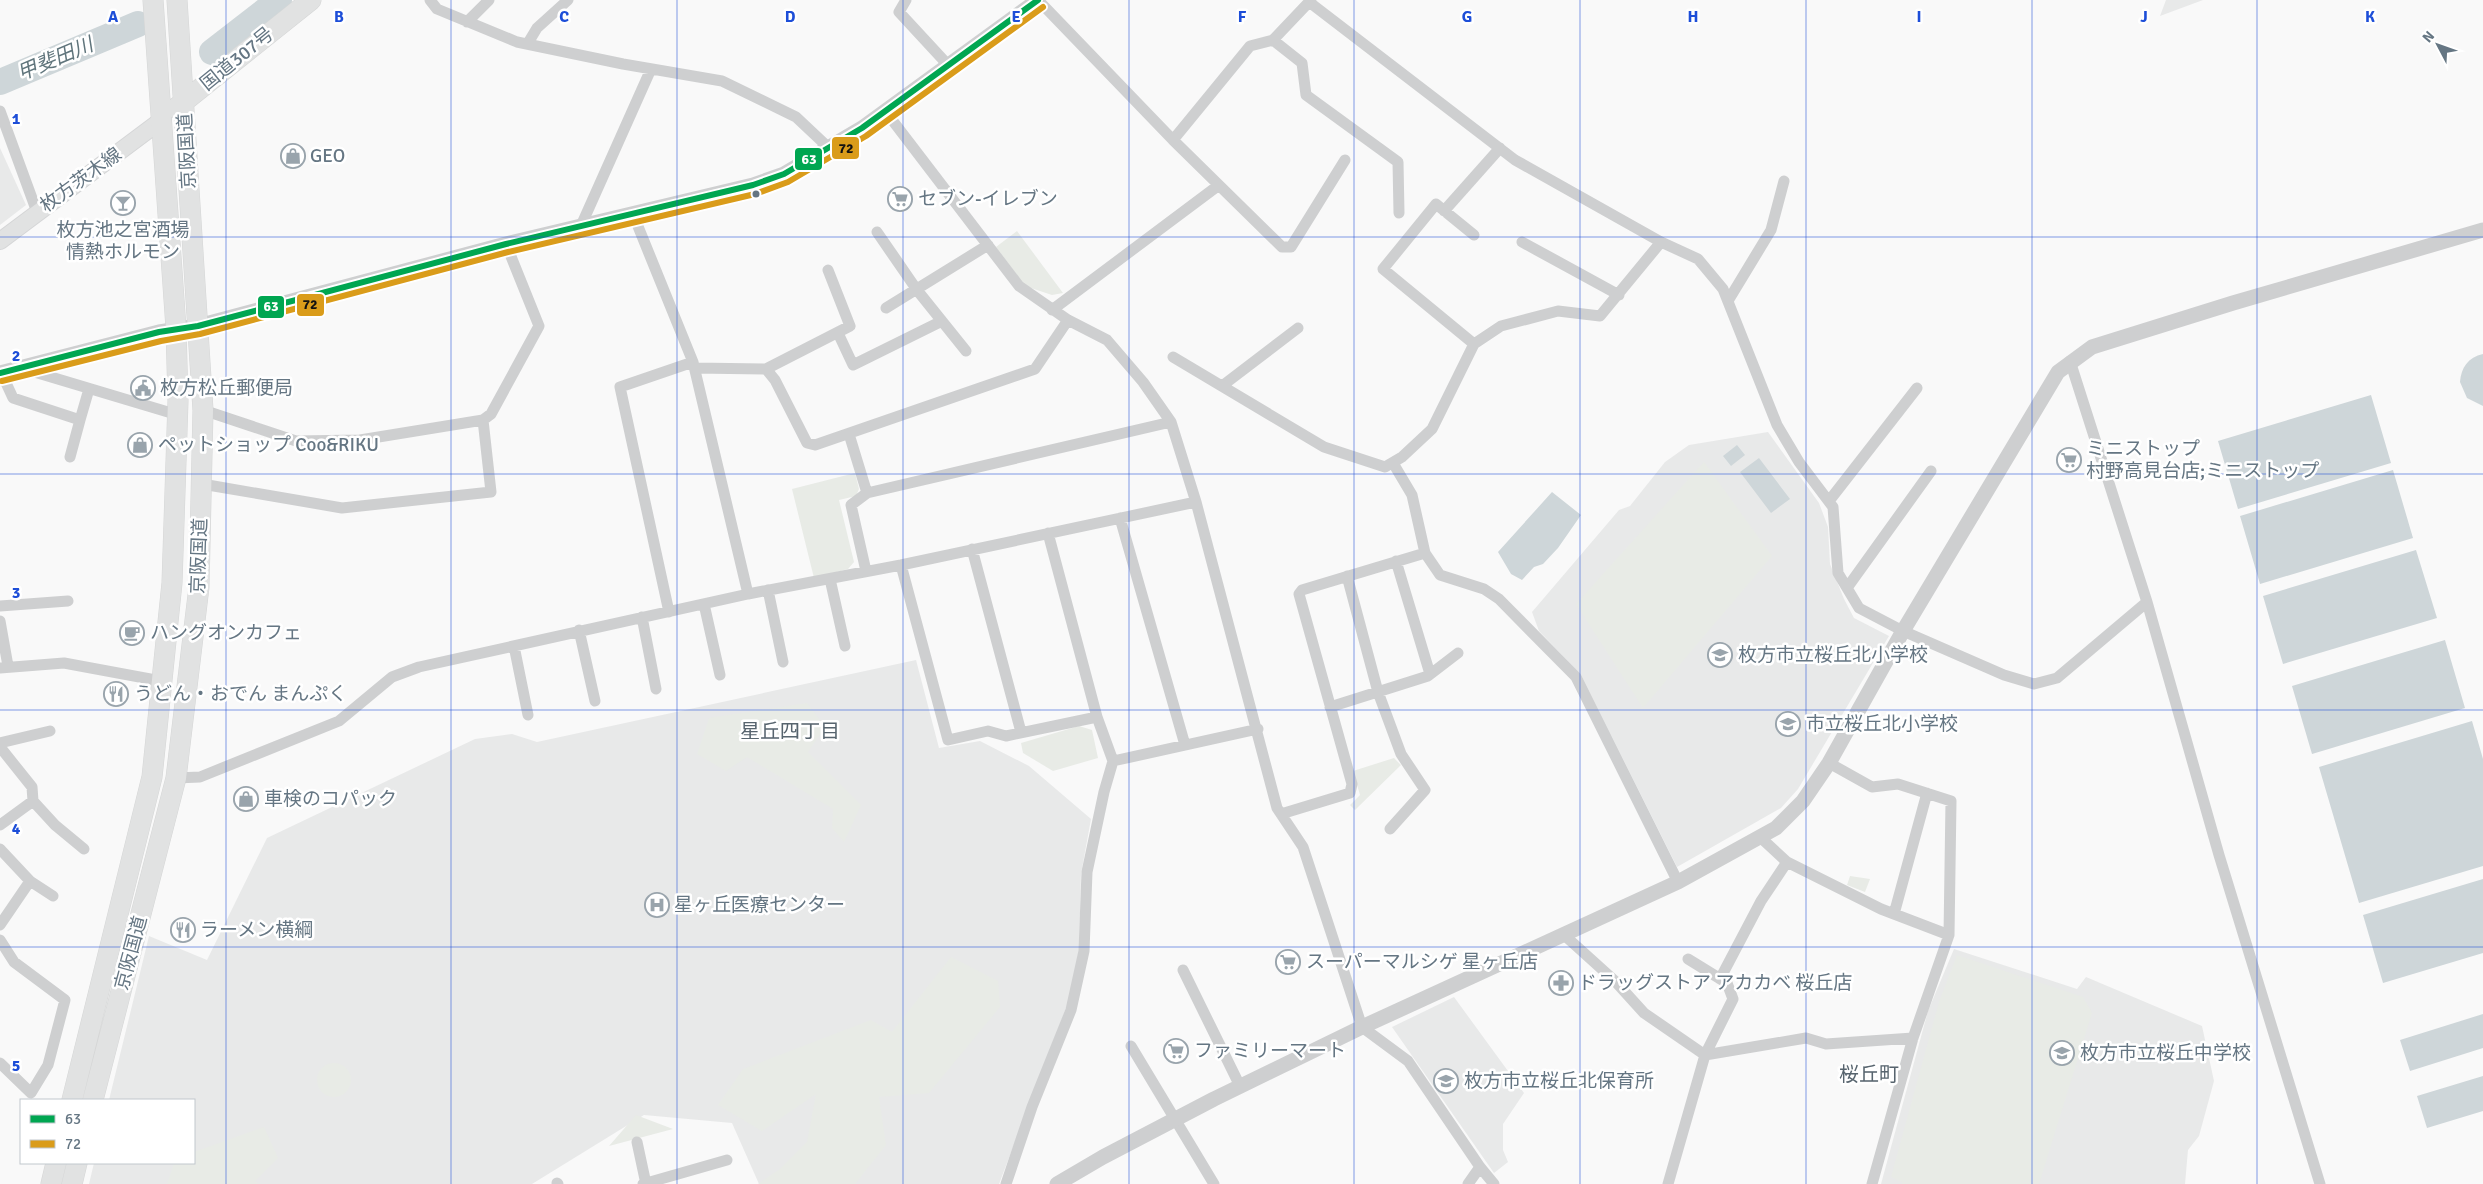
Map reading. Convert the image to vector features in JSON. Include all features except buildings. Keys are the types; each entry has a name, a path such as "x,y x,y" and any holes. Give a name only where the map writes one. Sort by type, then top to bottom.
{"highway":[{"name":"京阪国道","path":"72,1099 152,777 172,583 178,415 176,328 163,119 153,0"},
{"name":"京阪国道","path":"93,1099 176,778 199,587 204,410 177,0"},
{"name":"国道307号","path":"163,119 310,0"},
{"path":"51,1184 56,1164"},
{"path":"72,1184 77,1164"}],"main road":[{"name":"枚方茨木線","path":"0,241 163,119"}],"street":[{"path":"430,0 437,9 517,42 722,81 796,117 830,149"},
{"path":"467,22 489,0"},
{"path":"528,43 538,28 568,0"},
{"path":"906,0 900,12 948,66"},
{"path":"80,420 14,398 0,372 176,328 198,326 506,244 580,228 753,185 784,174 830,149 886,112 1038,0 1173,140 1282,247 1291,247 1345,160"},
{"path":"1173,140 1250,46 1273,40 1310,1 1515,160 1661,242 1698,259 1723,289 1777,425 1799,462 1833,507 1838,573 1859,608 1903,632 2004,675 2034,684 2057,678 2147,602"},
{"path":"1273,40 1302,64 1306,95 1398,162 1399,213"},
{"path":"580,228 651,69"},
{"path":"0,111 37,212"},
{"path":"886,112 1019,286 1068,320 1107,340 1143,382 1171,422 1196,502 1258,729 1277,808 1303,847 1362,1027 1408,1061 1480,1167 1494,1184"},
{"path":"1444,211 1500,148"},
{"path":"1728,301 1771,230 1784,181"},
{"path":"1052,310 1219,185"},
{"path":"1474,235 1436,204 1383,269 1474,344"},
{"path":"633,214 694,365 748,594"},
{"path":"1057,1184 1103,1157 1240,1086 1362,1027 1678,882 1776,828 1803,800 1829,763 1903,632 2053,380 2070,361 2092,347 2110,341 2242,300 2483,230"},
{"path":"876,232 917,290 966,352"},
{"path":"1522,242 1618,295"},
{"path":"1174,357 1324,446 1385,467 1432,429 1474,344 1500,326 1558,311 1600,316 1661,242"},
{"path":"204,410 296,441 360,440 483,420 491,414 539,326 506,244"},
{"path":"886,308 988,245"},
{"path":"669,612 620,387 694,365 766,370 850,326 828,270"},
{"path":"766,370 775,380 807,443 815,444 849,434 1035,369 1068,320"},
{"path":"838,332 853,365 942,321"},
{"path":"1222,386 1298,328"},
{"path":"2070,361 2147,602 2219,855 2320,1184"},
{"path":"20,367 178,415"},
{"path":"1829,501 1917,388"},
{"path":"70,457 89,389"},
{"path":"202,484 342,508 491,492 483,420"},
{"path":"866,571 851,505 867,493 1171,422"},
{"path":"849,434 867,493"},
{"path":"1393,462 1412,495 1425,553 1440,575 1484,589 1499,599 1576,677 1678,882"},
{"path":"1847,588 1931,471"},
{"path":"176,778 200,777 339,721 392,676 419,666 748,594 901,565 1196,502"},
{"path":"1120,518 1185,745"},
{"path":"1006,1184 1032,1107 1071,1010 1084,951 1087,872 1104,792 1113,761 1097,717 1048,533"},
{"path":"972,549 1021,732"},
{"path":"1281,814 1350,793 1352,784 1299,594 1302,590 1425,553"},
{"path":"1396,561 1430,674"},
{"path":"901,565 948,740 988,731 1006,736 1097,717"},
{"path":"1347,576 1378,692 1401,754 1425,790 1390,829"},
{"path":"830,579 845,646"},
{"path":"768,590 783,662"},
{"path":"0,606 68,601"},
{"path":"704,604 720,675"},
{"path":"642,618 656,689"},
{"path":"0,621 4,667 64,663 161,681"},
{"path":"579,630 595,701"},
{"path":"514,646 528,715"},
{"path":"1330,706 1430,674 1458,653"},
{"path":"1113,761 1258,729"},
{"path":"50,731 0,745 32,787 33,801 55,825 84,849"},
{"path":"1829,763 1872,786 1898,784 1951,802 1949,935 1914,1038 1872,1184"},
{"path":"1894,914 1927,793"},
{"path":"0,825 33,801"},
{"path":"1760,837 1787,862 1894,914 1949,935"},
{"path":"0,849 30,881 53,896"},
{"path":"1720,979 1761,901 1787,862"},
{"path":"0,925 30,881"},
{"path":"1563,934 1615,981 1644,1013 1705,1055 1806,1038 1826,1044 1914,1038"},
{"path":"0,940 14,962 65,1000 48,1065 31,1093 0,1064"},
{"path":"1668,1184 1705,1055 1733,999 1728,983 1688,959"},
{"path":"1183,970 1240,1086"},
{"path":"1131,1046 1214,1184"},
{"path":"637,1142 645,1184 727,1160"},
{"path":"1468,1184 1480,1167"}],"shaded area":[{"path":"2166,0 2203,0 2160,16"},
{"path":"0,148 26,205 0,225"},
{"path":"1017,231 1063,293 1052,295 1025,286 996,247"},
{"path":"2483,354 2483,406 2467,398 2460,382 2462,372 2469,360"},
{"path":"2371,395 2391,463 2238,509 2218,441"},
{"name":"枚方市立桜丘北小学校","path":"1768,432 1819,503 1828,527 1830,564 1854,618 1889,636 1798,789 1781,808 1677,867 1581,675 1539,631 1532,612 1619,510 1630,506 1665,462 1689,445"},
{"path":"1737,445 1745,455 1731,466 1723,456"},
{"path":"1759,458 1790,499 1771,513 1740,472"},
{"path":"1704,462 1772,556 1643,708 1576,604"},
{"path":"2393,470 2413,538 2260,584 2240,516"},
{"path":"855,473 859,489 856,496 839,500 854,562 848,569 814,578 792,489"},
{"path":"1552,492 1581,515 1558,548 1543,564 1534,567 1522,580 1511,574 1498,552"},
{"path":"2416,550 2437,618 2283,664 2263,596"},
{"path":"2445,640 2465,708 2312,754 2292,686"},
{"name":"星ヶ丘医療センター","path":"916,660 939,748 980,741 1029,766 1091,819 1081,874 1079,950 1069,1000 999,1184 759,1184 732,1123 644,1115 532,1184 89,1184 94,1164 195,1164 195,1099 109,1099 149,936 207,960 267,838 475,739 512,734 537,742"},
{"path":"807,703 825,727 808,752 861,805 844,842 832,828 833,809 747,757 726,771 697,754 709,718"},
{"path":"2472,721 2483,759 2483,866 2359,903 2319,767"},
{"path":"1079,726 1092,730 1098,758 1053,771 1023,753 1021,743"},
{"path":"1394,758 1401,765 1355,810 1350,805 1360,795 1353,771"},
{"path":"1850,876 1870,879 1865,892 1847,885"},
{"path":"2483,879 2483,953 2383,983 2363,915"},
{"name":"枚方市立桜丘中学校","path":"1954,949 2077,989 2086,977 2202,1026 2214,1081 2199,1136 2188,1150 2185,1184 1881,1184 1928,1011"},
{"path":"1957,955 2083,997 2092,1013 2039,1184 1902,1184 1902,1182 1891,1177 1939,1002"},
{"path":"951,957 998,981 1000,1007 929,1093 879,1097 886,1145 855,1184 758,1184 780,1169 807,1142 816,1094 762,1131 718,1105 743,1069 871,1020 892,1032"},
{"path":"1454,997 1524,1093 1503,1124 1503,1150 1508,1162 1494,1173 1392,1027"},
{"path":"2483,1014 2483,1048 2410,1071 2400,1040"},
{"path":"334,1063 346,1068 351,1080 346,1092 334,1097 322,1092 317,1080 322,1068"},
{"path":"2483,1076 2483,1111 2427,1128 2417,1096"},
{"path":"636,1115 673,1129 609,1146"},
{"path":"264,1127 278,1158 255,1181 259,1184 167,1184 174,1164 195,1164 195,1152"}],"waterway":[{"name":"甲斐田川","path":"212,52 279,0"},
{"name":"甲斐田川","path":"0,82 138,24"}],"transit line":[{"name":"63","path":"0,373 159,332 198,326 506,244 753,185 784,174 862,128 1038,0"},
{"name":"72","path":"2,381 161,341 200,334 508,252 755,194 788,182 866,136 1043,7"}],"place":[{"name":"GEO","path":"293,156"},
{"name":"セブン-イレブン","path":"900,199"},
{"name":"枚方池之宮酒場 情熱ホルモン","path":"123,203"},
{"name":"枚方松丘郵便局","path":"143,388"},
{"name":"ペットショップ Coo&RIKU","path":"140,445"},
{"name":"ミニストップ 村野高見台店;ミニストップ","path":"2069,460"},
{"name":"ハングオンカフェ","path":"132,633"},
{"name":"枚方市立桜丘北小学校","path":"1720,655"},
{"name":"うどん・おでん まんぷく","path":"116,694"},
{"name":"市立桜丘北小学校","path":"1788,724"},
{"name":"車検のコパック","path":"246,799"},
{"name":"星ヶ丘医療センター","path":"657,905"},
{"name":"ラーメン横綱","path":"183,930"},
{"name":"スーパーマルシゲ 星ヶ丘店","path":"1288,962"},
{"name":"ドラッグストア アカカベ 桜丘店","path":"1561,983"},
{"name":"ファミリーマート","path":"1176,1051"},
{"name":"枚方市立桜丘中学校","path":"2062,1053"},
{"name":"枚方市立桜丘北保育所","path":"1446,1081"}],"district":[{"name":"星丘四丁目","path":"790,731"},
{"name":"桜丘町","path":"1869,1074"}]}
